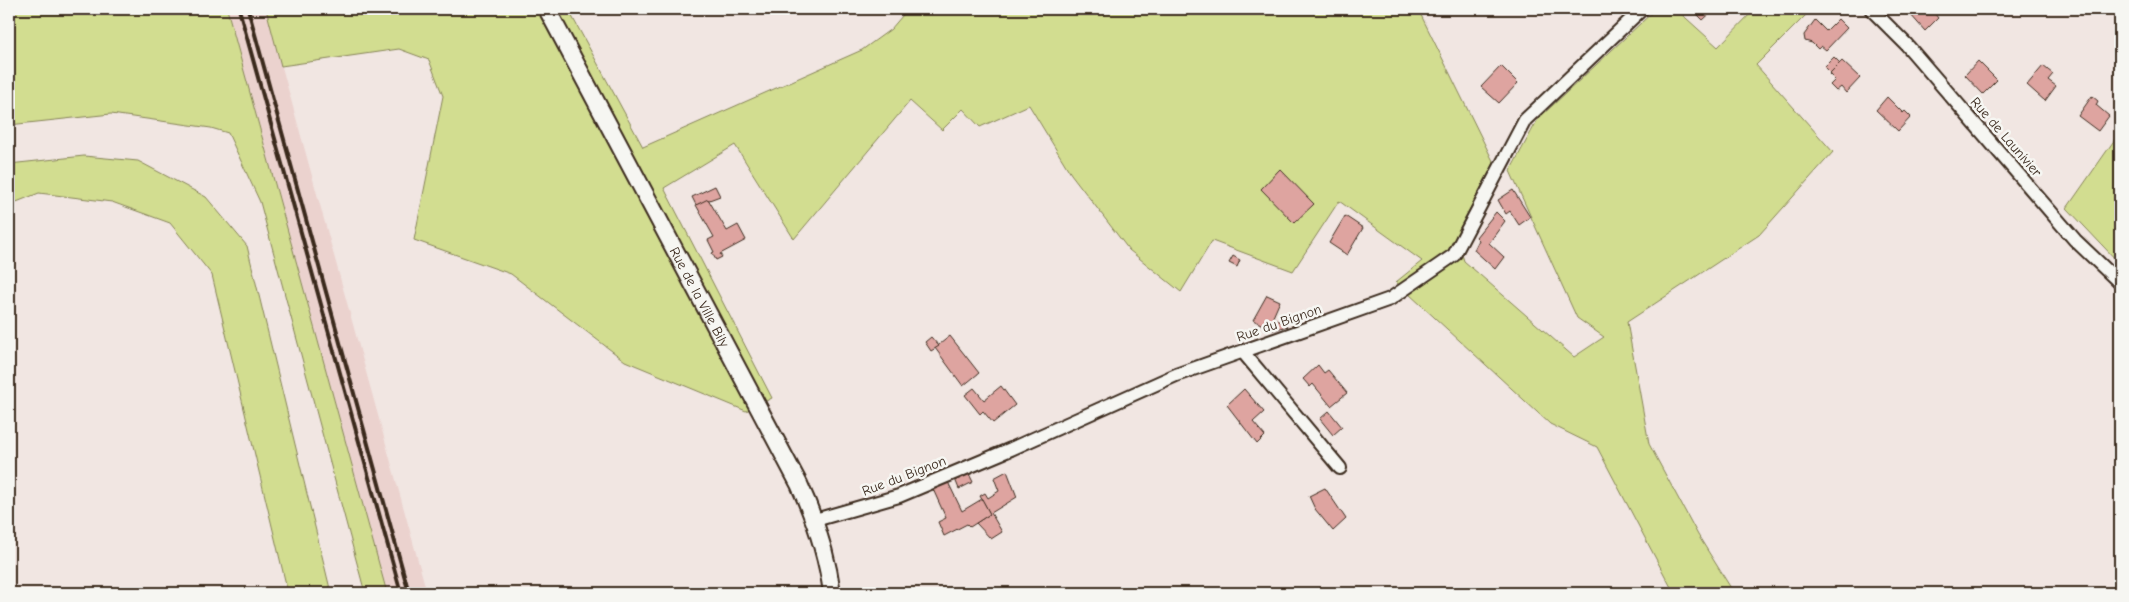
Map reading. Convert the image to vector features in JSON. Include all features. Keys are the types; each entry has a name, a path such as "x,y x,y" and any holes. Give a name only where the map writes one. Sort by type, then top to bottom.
{"street":[{"name":"Rue de la Ville Bily","path":"547,9 799,484 816,520 829,568 832,593"},
{"name":"Rue du Bignon","path":"816,520 899,496 1176,375 1390,299 1454,255 1525,120 1642,9"},
{"name":"Rue de Launivier","path":"1871,9 1906,44 2075,240 2120,283"},
{"path":"1243,352 1340,468"}],"shaded area":[{"path":"227,9 266,9 427,593 387,593"}],"green space":[{"path":"9,9 227,9 387,593 365,593 260,202 228,133 211,128 111,114 9,125"},
{"path":"266,9 568,9 643,147 862,50 891,29 908,9 1418,9 1494,163 1456,235 1464,261 1574,357 1604,337 1577,318 1510,171 1538,119 1656,9 1676,9 1718,47 1755,9 1812,9 1756,65 1833,152 1759,235 1627,322 1649,444 1698,535 1734,593 1674,593 1597,447 1550,424 1396,282 1422,261 1339,201 1293,271 1212,241 1181,292 1129,250 1071,174 1029,105 980,127 963,109 942,130 910,101 794,239 735,145 664,188 772,398 746,411 625,361 511,274 414,240 443,96 429,60 399,49 281,66"},
{"path":"2120,132 2120,264 2067,208"},
{"path":"84,156 138,161 206,197 247,246 331,593 288,593 212,275 170,223 112,202 39,193 9,205 9,164"}],"building":[{"path":"1692,9 1715,9 1703,20"},
{"path":"1915,9 1931,9 1938,18 1925,31 1910,14"},
{"path":"1838,19 1847,28 1826,50 1821,46 1818,49 1812,43 1805,41 1804,35 1815,20 1826,31"},
{"path":"1834,57 1840,63 1830,73 1824,67"},
{"path":"1842,61 1860,78 1846,93 1841,87 1836,91 1830,85 1835,80 1829,74"},
{"path":"1978,61 1997,80 1983,94 1965,75"},
{"path":"1501,66 1518,83 1499,103 1481,87"},
{"path":"2043,66 2053,74 2048,80 2056,86 2045,101 2027,85"},
{"path":"2092,96 2098,101 2096,105 2109,116 2098,131 2078,116"},
{"path":"1887,97 1903,113 1905,111 1911,117 1898,131 1876,110"},
{"path":"1280,169 1314,204 1294,223 1261,189"},
{"path":"715,186 720,196 696,205 692,197"},
{"path":"1513,190 1530,217 1519,225 1510,211 1506,214 1498,200"},
{"path":"708,199 727,231 738,225 746,240 720,254 722,257 716,260 708,240 714,237 696,205"},
{"path":"1496,212 1505,221 1489,243 1504,257 1495,269 1474,250 1479,240 1476,237"},
{"path":"1345,216 1363,228 1347,255 1329,243"},
{"path":"1233,256 1240,260 1237,267 1229,263"},
{"path":"1267,295 1280,301 1273,317 1287,326 1273,330 1253,320"},
{"path":"950,336 979,373 963,386 935,348"},
{"path":"931,337 939,346 931,351 925,342"},
{"path":"1318,365 1324,373 1328,370 1347,393 1331,406 1313,384 1310,387 1303,379"},
{"path":"1001,386 1015,405 993,423 983,411 980,414 965,395 974,388 984,400"},
{"path":"1244,389 1264,412 1253,422 1265,436 1257,444 1227,405"},
{"path":"1329,411 1342,427 1333,435 1320,419"},
{"path":"1007,471 1017,497 991,513 1002,532 991,539 976,523 990,514 980,496 985,493 988,498 999,491 994,478"},
{"path":"968,472 973,482 959,489 955,479"},
{"path":"948,482 962,511 982,499 990,514 970,527 967,524 944,536 938,522 946,518 932,487"},
{"path":"1325,488 1346,519 1333,531 1315,509 1309,496"}],"railway":[{"path":"239,9 401,593"},
{"path":"248,9 409,593"}]}
